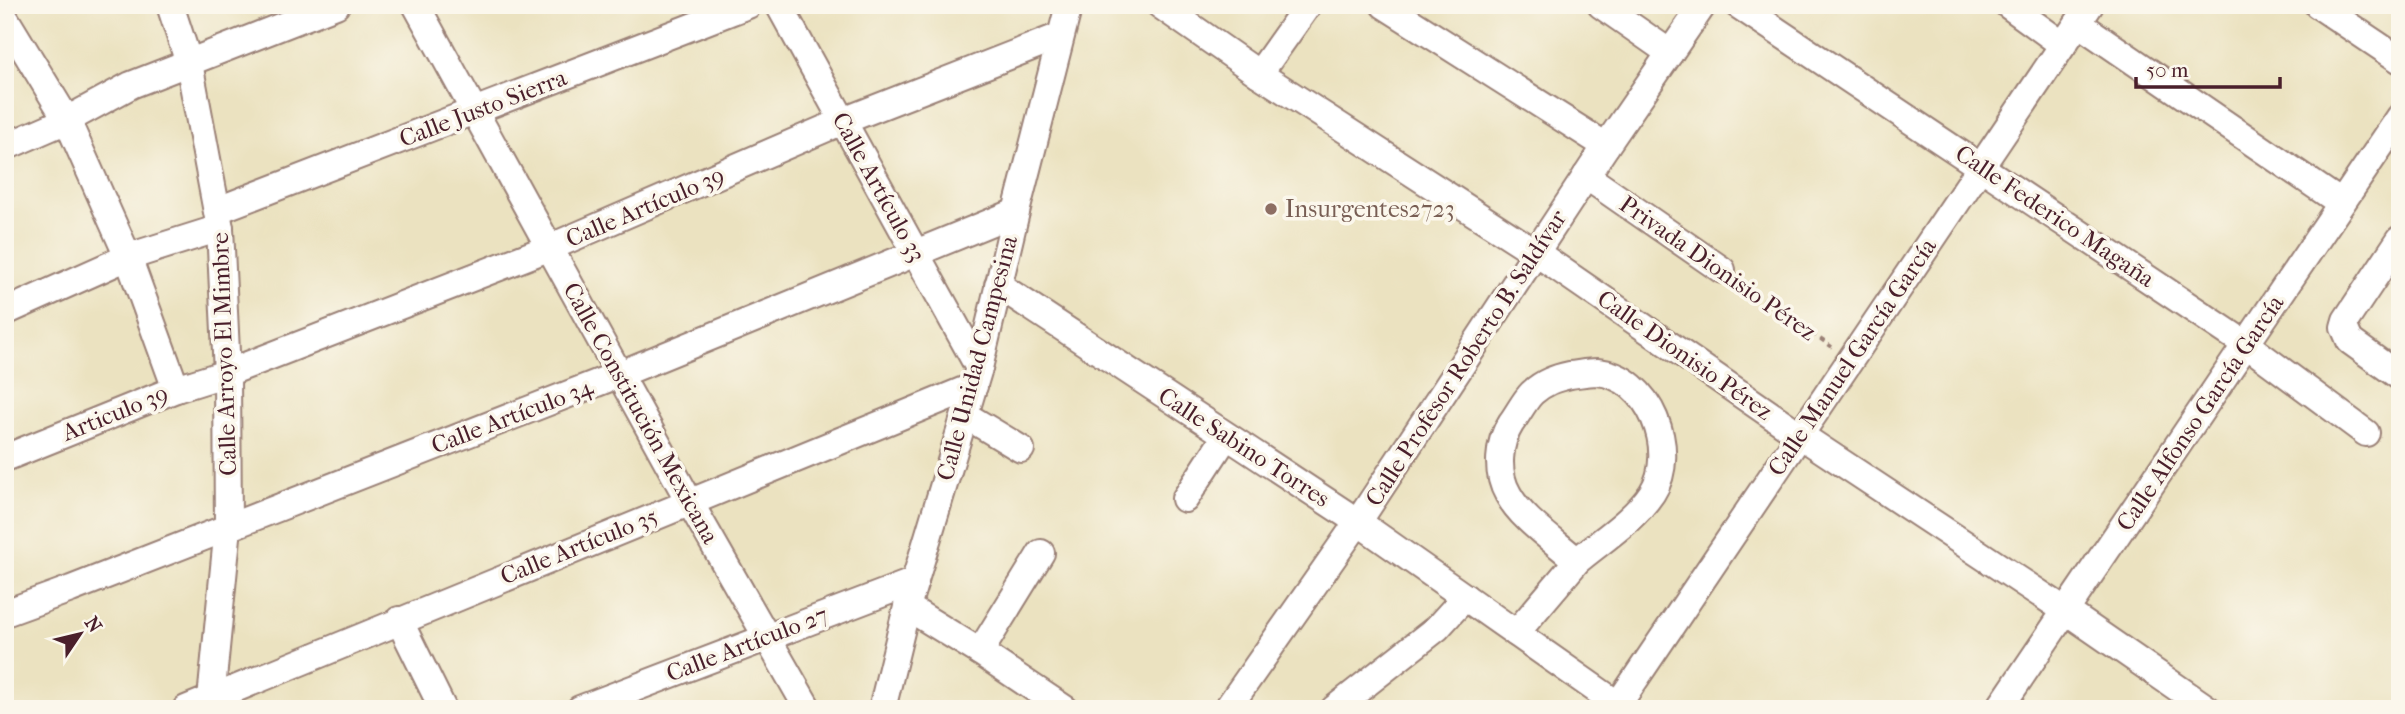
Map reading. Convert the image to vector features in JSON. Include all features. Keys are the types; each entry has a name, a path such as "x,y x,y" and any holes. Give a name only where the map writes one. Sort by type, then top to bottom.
{"street":[{"name":"Calle Arroyo El Mimbre","path":"170,5 189,63 219,219 227,373 228,527 211,703"},
{"path":"5,147 67,120 131,85 336,5"},
{"name":"Calle Constitución Mexicana","path":"416,5 808,709"},
{"name":"Calle Justo Sierra","path":"5,312 128,257 475,111 748,5"},
{"name":"Calle Artículo 33","path":"779,5 915,253 976,377"},
{"name":"Calle Unidad Campesina","path":"882,709 907,607 976,377 1069,5"},
{"name":"Calle Dionisio Pérez","path":"1160,5 1259,74 1535,252 1800,435 2066,611 2208,709"},
{"path":"1259,74 1308,5"},
{"path":"1384,5 1605,146"},
{"path":"1601,5 1670,53"},
{"name":"Calle Profesor Roberto B. Saldívar","path":"1227,709 1358,522 1605,146 1703,5"},
{"name":"Calle Federico Magaña","path":"1738,5 2247,345 2366,433"},
{"path":"2008,5 2063,45"},
{"path":"2318,5 2400,60"},
{"path":"2084,14 2341,203"},
{"name":"Calle Manuel García García","path":"1619,707 2084,14"},
{"name":"Calle Arroyo El Mimbre","path":"5,18 67,120 128,257 176,389"},
{"name":"Calle Artículo 39","path":"227,373 551,247 843,121 1060,36"},
{"name":"Calle Alfonso García García","path":"1999,709 2400,117"},
{"name":"Privada Dionisio Pérez","path":"1586,176 1722,270"},
{"name":"Calle Artículo 34","path":"5,613 620,374 1016,212"},
{"path":"2396,254 2346,320 2344,327 2350,341 2400,377"},
{"name":"Calle Sabino Torres","path":"998,285 1358,522 1619,707"},
{"path":"1516,633 1577,561 1637,511 1653,492 1661,470 1662,441 1651,411 1639,393 1619,379 1598,372 1552,379 1531,394 1504,433 1500,449 1506,492 1516,506 1577,561"},
{"name":"Articulo 39","path":"5,458 176,389 227,373"},
{"name":"Calle Artículo 35","path":"186,709 211,703 399,620 690,501 976,377"},
{"path":"965,415 1021,449"},
{"path":"1185,499 1226,436"},
{"path":"980,652 1041,553"},
{"name":"Calle Artículo 27","path":"580,709 765,636 915,581"},
{"path":"1334,709 1437,628 1465,597"},
{"path":"907,607 1065,709"},
{"path":"399,620 443,709"}],"path":[{"name":"Privada Dionisio Pérez","path":"1722,270 1851,360"}],"place":[{"name":"Insurgentes2723","path":"1271,209"}]}
